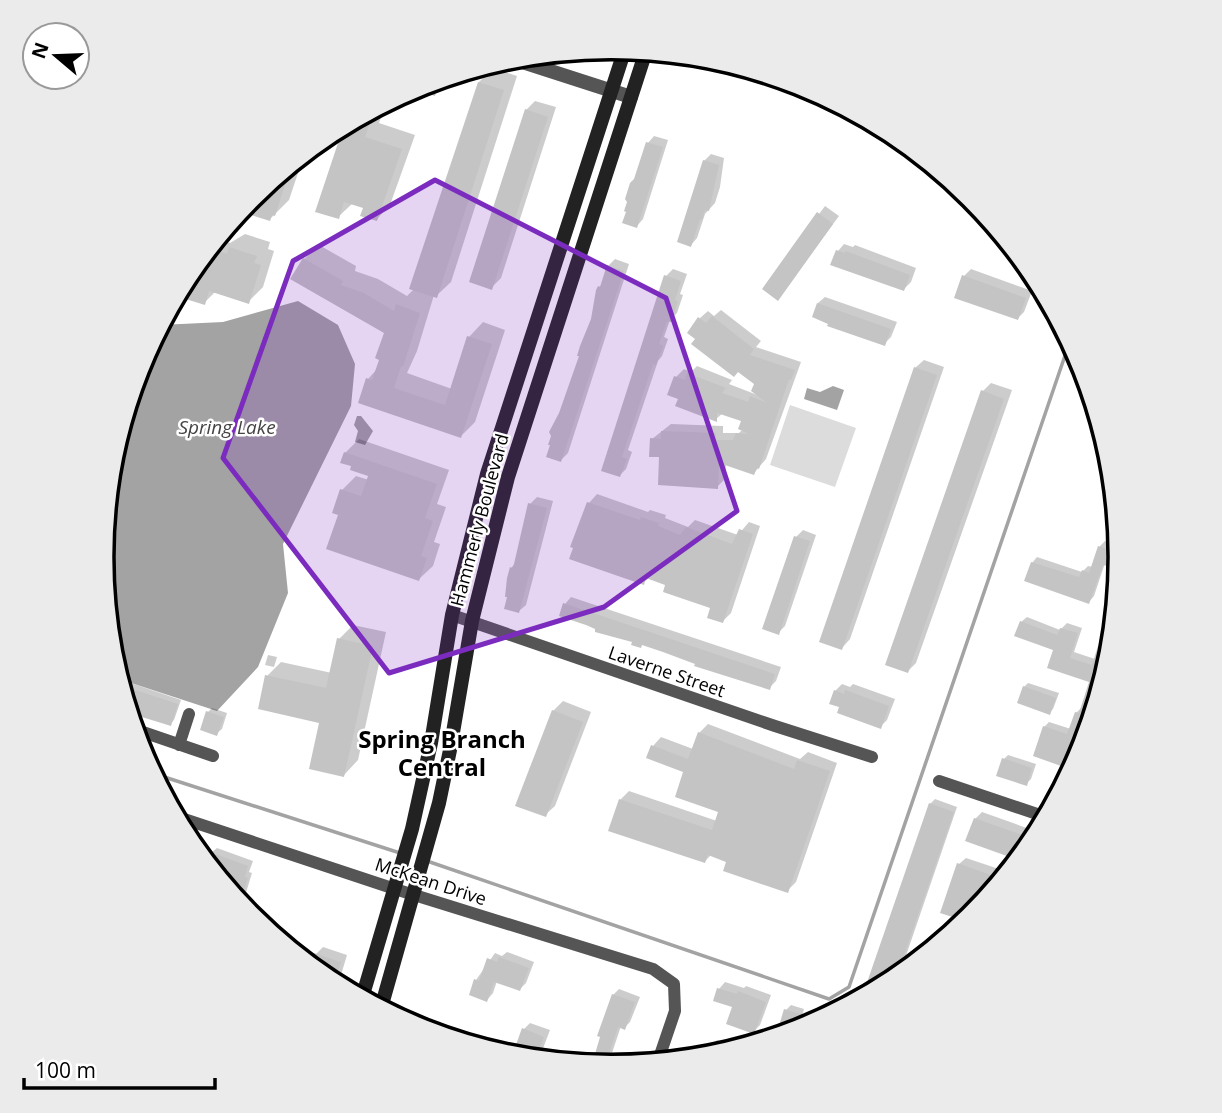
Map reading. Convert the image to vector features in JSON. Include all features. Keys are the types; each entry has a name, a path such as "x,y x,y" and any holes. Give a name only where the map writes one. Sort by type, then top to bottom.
{"main road":[{"name":"Hammerly Boulevard","path":"365,988 412,829 452,615 487,474 621,60"},
{"name":"Hammerly Boulevard","path":"384,998 430,835 450,750 472,621 508,477 643,61"},
{"path":"548,287 567,294"},
{"path":"487,474 508,477"}],"street":[{"path":"534,66 631,97"},
{"name":"Laverne Street","path":"452,615 872,757"},
{"path":"179,745 189,714"},
{"path":"147,734 213,756"},
{"path":"939,781 1036,814"},
{"name":"McKean Drive","path":"190,821 416,887 653,969 674,984 675,1010 662,1050"}],"highlighted area":[{"path":"435,180 666,298 737,511 604,607 389,673 223,458 293,261"}],"shaded area":[{"path":"790,405 856,428 835,487 770,465"}],"water":[{"name":"Spring Lake","path":"298,301 338,325 355,364 351,406 283,544 288,593 258,667 217,711 131,683 118,621 114,556 118,492 131,428 140,397 165,337 172,324 223,322"},
{"path":"833,386 844,390 837,410 804,399 807,388 820,392"},
{"path":"357,416 361,416 373,431 365,445 355,442 358,431 354,425"}],"building":[{"path":"478,82 504,90 437,298 409,289"},
{"path":"525,109 548,117 492,290 469,282"},
{"path":"366,124 369,125 365,137 402,149 377,221 360,216 363,208 344,202 339,219 315,212 339,141"},
{"path":"646,142 663,147 637,228 622,223 626,212 625,199"},
{"path":"703,160 719,165 709,211 705,210 702,220 700,219 691,247 677,242"},
{"path":"287,180 275,216 272,215 270,221 251,215"},
{"path":"817,212 833,224 778,301 762,289"},
{"path":"229,247 257,256 254,263 261,265 249,304 209,291 205,305 186,299 219,251 227,254"},
{"path":"836,250 846,251 910,275 904,291 830,265"},
{"path":"303,258 343,281 341,285 364,293 394,311 396,304 420,313 394,388 445,405 467,336 492,344 461,438 358,403 366,378 372,380 379,360 375,358 384,333 290,279"},
{"path":"607,265 624,271 561,462 546,457 550,445 549,432 559,413 579,356 580,346 591,319 596,290 600,287"},
{"path":"664,275 681,281 675,300 678,301 659,344 663,346 656,365 653,364 622,457 627,459 620,477 601,471"},
{"path":"962,275 1026,298 1018,320 954,298"},
{"path":"817,303 891,329 885,346 827,326 828,324 812,317"},
{"path":"712,316 754,349 750,355 795,370 791,380 789,379 759,469 757,468 754,475 719,463 718,489 658,485 659,457 649,457 650,438 661,439 661,431 716,433 716,440 733,440 736,433 749,434 738,429 741,421 717,413 717,422 675,406 678,399 667,395 674,376 685,380 687,373 726,388 722,393 748,402 750,396 767,403 751,391 754,384 738,372 734,377 691,344 695,339 687,333 698,317 706,323"},
{"path":"914,367 937,375 842,650 819,642"},
{"path":"981,390 1004,399 908,673 885,665"},
{"path":"344,452 437,484 425,518 433,521 421,556 427,558 419,581 326,549 338,515 332,513 340,489 361,496 368,476 350,470 351,466 340,463"},
{"path":"587,502 640,520 641,517 659,523 658,526 680,535 686,527 732,544 739,529 753,534 723,623 707,618 710,608 663,592 665,585 646,578 644,585 569,559 573,548 570,547"},
{"path":"528,503 547,508 519,613 504,609 507,578 510,567 514,564"},
{"path":"794,536 810,541 779,635 762,629"},
{"path":"1098,546 1108,550 1108,566 1103,565 1089,604 1024,581 1031,562 1079,577 1082,570 1089,573"},
{"path":"563,603 775,674 770,690 694,666 695,664 642,645 641,648 631,645 632,642 595,632 595,629 586,625 559,616"},
{"path":"1020,621 1057,635 1060,628 1078,633 1070,658 1092,665 1099,646 1082,716 1058,774 1061,766 1033,756 1043,726 1067,734 1075,712 1079,713 1089,682 1047,668 1053,650 1014,636"},
{"path":"337,638 373,646 344,777 309,769 319,723 258,709 265,675 326,688"},
{"path":"1023,686 1056,698 1050,715 1017,703"},
{"path":"132,689 178,704 171,726 140,716"},
{"path":"834,690 844,694 845,690 889,706 881,729 837,713 839,707 829,704"},
{"path":"552,710 583,722 546,817 515,806"},
{"path":"206,711 224,717 217,736 200,730"},
{"path":"698,732 794,769 797,760 830,771 788,893 723,871 726,862 708,855 705,863 608,831 619,799 712,830 718,812 675,797 683,772 646,758 651,745 688,759"},
{"path":"1002,758 1032,768 1027,786 996,776"},
{"path":"929,803 954,812 903,959 867,983"},
{"path":"974,818 1023,835 1007,856 965,841"},
{"path":"213,853 248,866 245,877 248,878 244,891"},
{"path":"957,863 992,875 953,917 940,913"},
{"path":"314,955 341,962 338,972 335,970"},
{"path":"499,957 529,968 520,991 494,982 487,1002 469,995 474,979 479,981 487,958 497,962"},
{"path":"717,988 737,994 738,991 766,1002 755,1032 752,1033 726,1024 732,1007 713,1001"},
{"path":"612,994 635,1002 625,1030 618,1027 609,1054 595,1053 600,1037 597,1036"},
{"path":"784,1009 800,1014 799,1017 780,1024"},
{"path":"522,1028 544,1037 540,1048 516,1044"}],"waterway":[{"path":"427,861 829,999 849,987 1065,355"},
{"path":"166,777 400,853"}],"district":[{"name":"Spring Branch Central","path":"442,752"}]}
